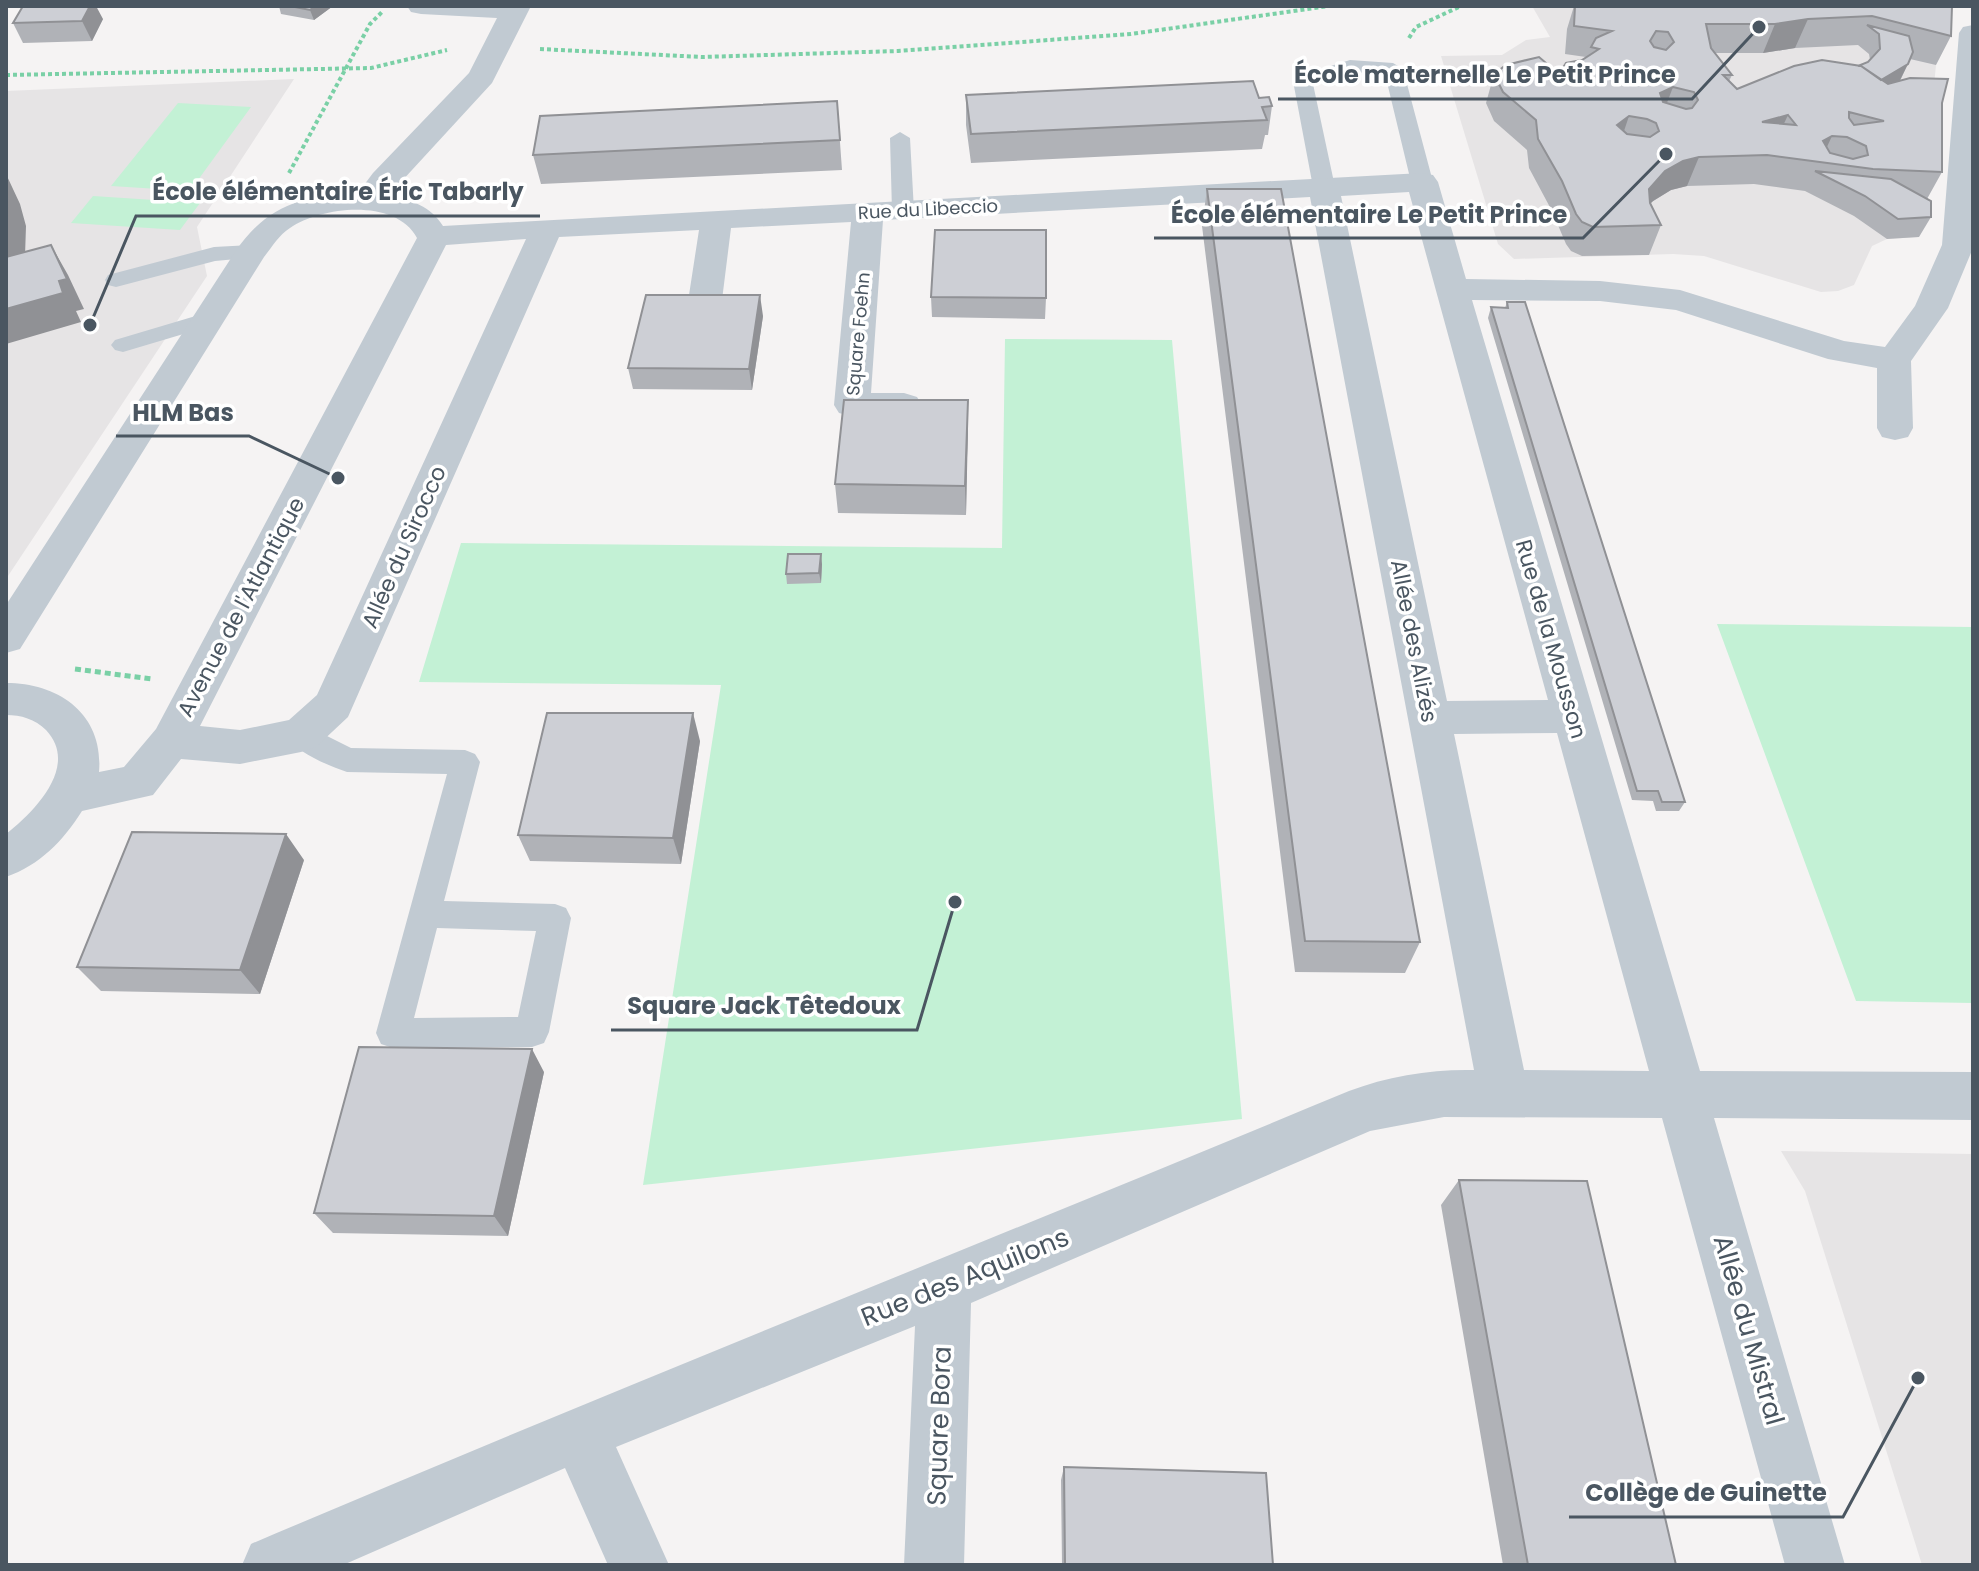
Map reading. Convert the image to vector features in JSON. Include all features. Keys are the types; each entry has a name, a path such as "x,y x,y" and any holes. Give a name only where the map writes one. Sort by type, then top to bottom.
{"street":[{"path":"421,6 484,12 515,8"},
{"path":"367,203 384,180 482,77 515,8"},
{"path":"1895,428 1894,360 1931,308 1958,245 1973,33"},
{"name":"Rue du Libeccio","path":"433,238 458,233 1422,182"},
{"name":"Rue de la Mousson","path":"1422,182 1680,1096"},
{"name":"Allée des Alizés","path":"1324,187 1504,1094"},
{"path":"6,638 251,252 280,220 326,203 367,203 407,209 431,228 433,238"},
{"name":"Square Foehn","path":"868,212 852,405 937,405"},
{"path":"704,308 716,220"},
{"name":"Allée du Sirocco","path":"301,735 333,705 547,228"},
{"name":"Avenue de l'Atlantique","path":"71,795 137,782 171,741 433,238"},
{"path":"1452,289 1600,291 1680,300 1840,351 1894,360"},
{"path":"6,699 45,706 69,724 80,750 71,795 47,827 6,858"},
{"path":"1429,718 1573,716"},
{"path":"171,741 240,747 301,735"},
{"name":"Rue des Aquilons","path":"272,1565 579,1433 944,1287 1367,1108 1444,1093 1973,1096"},
{"name":"Allée du Mistral","path":"1680,1096 1705,1172 1815,1565"},
{"name":"Square Bora","path":"934,1565 944,1287"},
{"path":"579,1433 639,1565"}],"lane":[{"path":"1324,187 1303,81 1350,66 1393,69 1422,182"},
{"path":"900,138 903,211"},
{"path":"116,280 214,254 251,252"},
{"path":"123,345 209,319"},
{"path":"301,735 347,760 465,762 393,1033 532,1032 555,918 425,914"}],"path":[{"path":"288,176 370,24 388,6"},
{"path":"6,75 371,68 463,47 702,57 898,51 1131,34 1329,6"},
{"path":"66,668 201,685"}],"shaded area":[{"path":"1532,6 1937,6 1936,65 1919,237 1887,239 1872,246 1854,285 1838,291 1821,292 1704,256 1673,254 1514,259 1498,244 1441,56 1502,55 1526,40 1550,37"},
{"path":"294,79 197,227 207,276 6,579 6,91"},
{"path":"1781,1151 1973,1154 1973,1565 1922,1565 1805,1191"}],"green space":[{"path":"178,103 251,107 190,191 111,186"},
{"path":"93,196 200,203 180,230 71,223"},
{"path":"1005,339 1172,340 1242,1119 643,1185 721,685 419,682 461,543 1002,548"},
{"path":"1717,624 1973,627 1973,1003 1856,1001"}],"building":[{"path":"23,6 90,6 82,21 13,23"},
{"path":"290,6 315,6 310,10"},
{"path":"1575,6 1952,6 1951,36 1872,16 1775,24 1706,24 1711,48 1732,75 1723,75 1737,89 1794,66 1822,60 1861,66 1888,84 1910,78 1948,79 1942,103 1942,172 1873,169 1767,155 1699,157 1665,171 1649,189 1650,203 1661,225 1593,227 1582,222 1576,214 1562,181 1538,139 1536,120 1503,92 1494,74 1506,65 1539,57 1559,74 1566,63 1582,60 1599,49 1591,47 1596,38 1612,31 1574,26","holes":["1656,31 1668,32 1674,42 1666,50 1654,47 1650,41","1673,87 1694,92 1698,100 1692,108 1686,109 1663,102 1660,93","1849,112 1884,121 1854,125","1788,115 1796,125 1762,122","1629,116 1656,123 1659,131 1650,137 1627,134 1617,125","1832,136 1847,137 1866,146 1868,155 1853,159 1830,153 1823,141"]},
{"path":"1867,25 1909,36 1913,52 1908,64 1881,80 1858,66 1868,62 1880,49 1879,34"},
{"path":"1253,81 1259,98 1269,97 1272,106 1262,107 1267,120 971,134 966,95"},
{"path":"837,101 840,140 533,155 540,116"},
{"path":"1815,171 1891,179 1931,201 1931,217 1898,219 1865,196"},
{"path":"6,186 8,196 6,248"},
{"path":"1207,189 1281,189 1420,942 1305,941"},
{"path":"935,230 1046,230 1046,298 931,297"},
{"path":"51,245 67,279 59,281 63,293 6,309 6,257"},
{"path":"646,295 760,295 749,369 628,368"},
{"path":"1507,302 1525,302 1685,802 1662,802 1658,791 1637,791 1491,307 1508,308"},
{"path":"844,400 968,400 965,486 835,484"},
{"path":"788,554 821,554 819,573 786,574"},
{"path":"547,713 693,713 673,838 518,835"},
{"path":"132,832 286,834 240,970 77,967"},
{"path":"359,1047 532,1049 494,1216 314,1213"},
{"path":"1459,1180 1587,1181 1676,1565 1528,1565"},
{"path":"1064,1467 1266,1473 1273,1565 1065,1565"}],"place":[{"name":"École maternelle Le Petit Prince","path":"1759,27"},
{"name":"École élémentaire Le Petit Prince","path":"1666,154"},
{"name":"École élémentaire Éric Tabarly","path":"90,325"},
{"name":"HLM Bas","path":"338,478"},
{"name":"Square Jack Têtedoux","path":"955,902"},
{"name":"Collège de Guinette","path":"1918,1378"}]}
